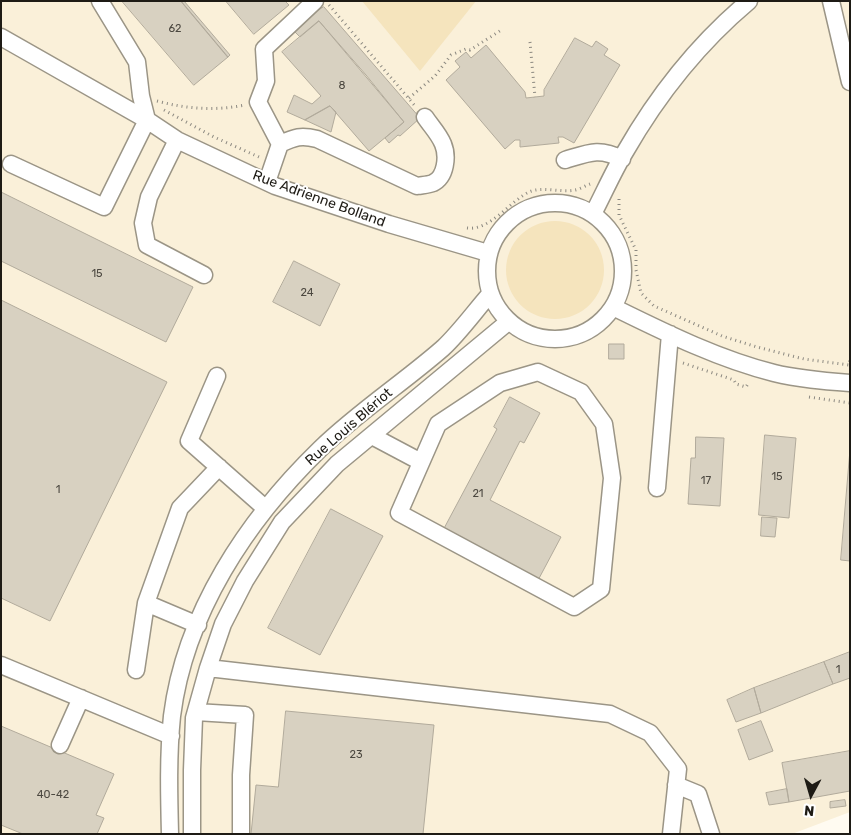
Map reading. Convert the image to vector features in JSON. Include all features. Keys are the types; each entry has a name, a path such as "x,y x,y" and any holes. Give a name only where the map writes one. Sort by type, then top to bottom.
{"street":[{"path":"11,164 104,207 146,120 137,62 100,1"},
{"path":"280,144 258,102 266,81 264,49 315,1"},
{"path":"831,1 844,31 850,82"},
{"path":"593,214 622,159 653,108 684,66 745,2"},
{"name":"Rue Adrienne Bolland","path":"1,37 146,120 177,140 267,182 389,224 488,253"},
{"path":"267,182 280,144 293,138 304,136 317,139 417,186 431,184 439,180 444,170 446,158 444,145 425,117"},
{"path":"177,140 149,197 143,223 147,246 204,276"},
{"path":"565,160 594,151 609,152 622,159"},
{"path":"552,202 574,205 593,214 608,226 623,258 622,286 613,308 600,323 583,334 564,339 544,339 525,333 508,322 497,309 490,294 486,274 488,253 497,234 512,218 530,207 552,202"},
{"name":"Rue Louis Blériot","path":"170,834 169,767 172,715 184,661 222,571 265,508 320,448 444,347 490,294"},
{"path":"613,308 727,358 773,373 850,384"},
{"name":"Rue Louis Blériot","path":"192,834 192,770 196,712 208,668 227,616 245,581 282,522 337,464 508,322"},
{"path":"657,488 670,334"},
{"path":"538,372 581,392 604,424 612,478 601,589 574,607 399,513 421,462 438,424 500,382 538,372"},
{"path":"217,376 189,441 265,508"},
{"path":"372,436 421,462"},
{"path":"136,670 146,603 180,508 219,467"},
{"path":"146,603 198,625"},
{"path":"1,666 171,736"},
{"path":"208,668 610,714 650,733 678,769 671,834"},
{"path":"60,745 81,698"},
{"path":"196,712 245,715 241,775 241,834"},
{"path":"676,785 698,794 711,834"}],"path":[{"path":"325,1 425,117"},
{"path":"409,98 435,76 452,55 466,49 470,50 503,29"},
{"path":"530,42 535,97"},
{"path":"141,96 172,105 198,109 224,109 258,102"},
{"path":"620,191 619,215 636,250 636,270 641,293 654,306 722,336 757,347 804,359 849,365 850,358"}],"shaded area":[{"path":"1,1 850,1 850,812 792,834 1,834"},
{"path":"362,1 476,1 420,71"},
{"path":"555,221 565,222 582,229 596,243 603,260 603,280 596,297 582,311 565,318 555,319 545,318 528,311 514,297 507,280 506,270 507,260 514,243 528,229 545,222"}],"building":[{"path":"122,1 181,1 228,57 194,85"},
{"path":"181,1 184,1 230,55 228,57"},
{"path":"226,1 285,1 289,5 254,34"},
{"path":"324,7 420,118 389,143 385,138 404,122 366,75 319,21 300,37 292,29"},
{"path":"319,21 404,122 369,151 330,106 305,120 287,112 294,95 312,104 321,96 282,52"},
{"path":"575,38 592,47 596,41 608,49 604,55 620,65 574,143 563,137 558,137 559,143 520,147 520,140 515,140 505,149 446,80 460,67 455,61 466,52 471,58 486,45 525,92 526,98 544,96 544,90"},
{"path":"330,106 336,112 331,132 305,120"},
{"path":"1,192 193,287 166,342 1,261"},
{"path":"294,261 340,284 320,326 273,302"},
{"path":"1,300 167,382 50,621 1,598"},
{"path":"609,344 624,344 624,359 609,359"},
{"path":"510,397 540,413 524,443 520,441 490,500 561,537 536,584 441,534 497,429 494,427"},
{"path":"765,435 796,438 789,518 759,515"},
{"path":"696,437 724,438 720,506 688,504 691,458 695,458"},
{"path":"850,450 850,561 841,560"},
{"path":"331,509 383,536 320,655 268,628"},
{"path":"762,517 777,518 775,537 761,536"},
{"path":"850,652 850,678 833,684 824,662"},
{"path":"824,662 833,684 761,713 754,688"},
{"path":"754,688 761,713 736,722 727,700"},
{"path":"286,711 434,725 423,834 251,834 256,785 278,787"},
{"path":"761,721 773,751 749,760 738,730"},
{"path":"1,726 114,774 96,815 104,818 97,834 23,834 1,825"},
{"path":"850,751 850,791 789,802 782,763"},
{"path":"787,789 789,802 769,805 766,793"},
{"path":"845,800 846,806 830,808 830,802"}]}
